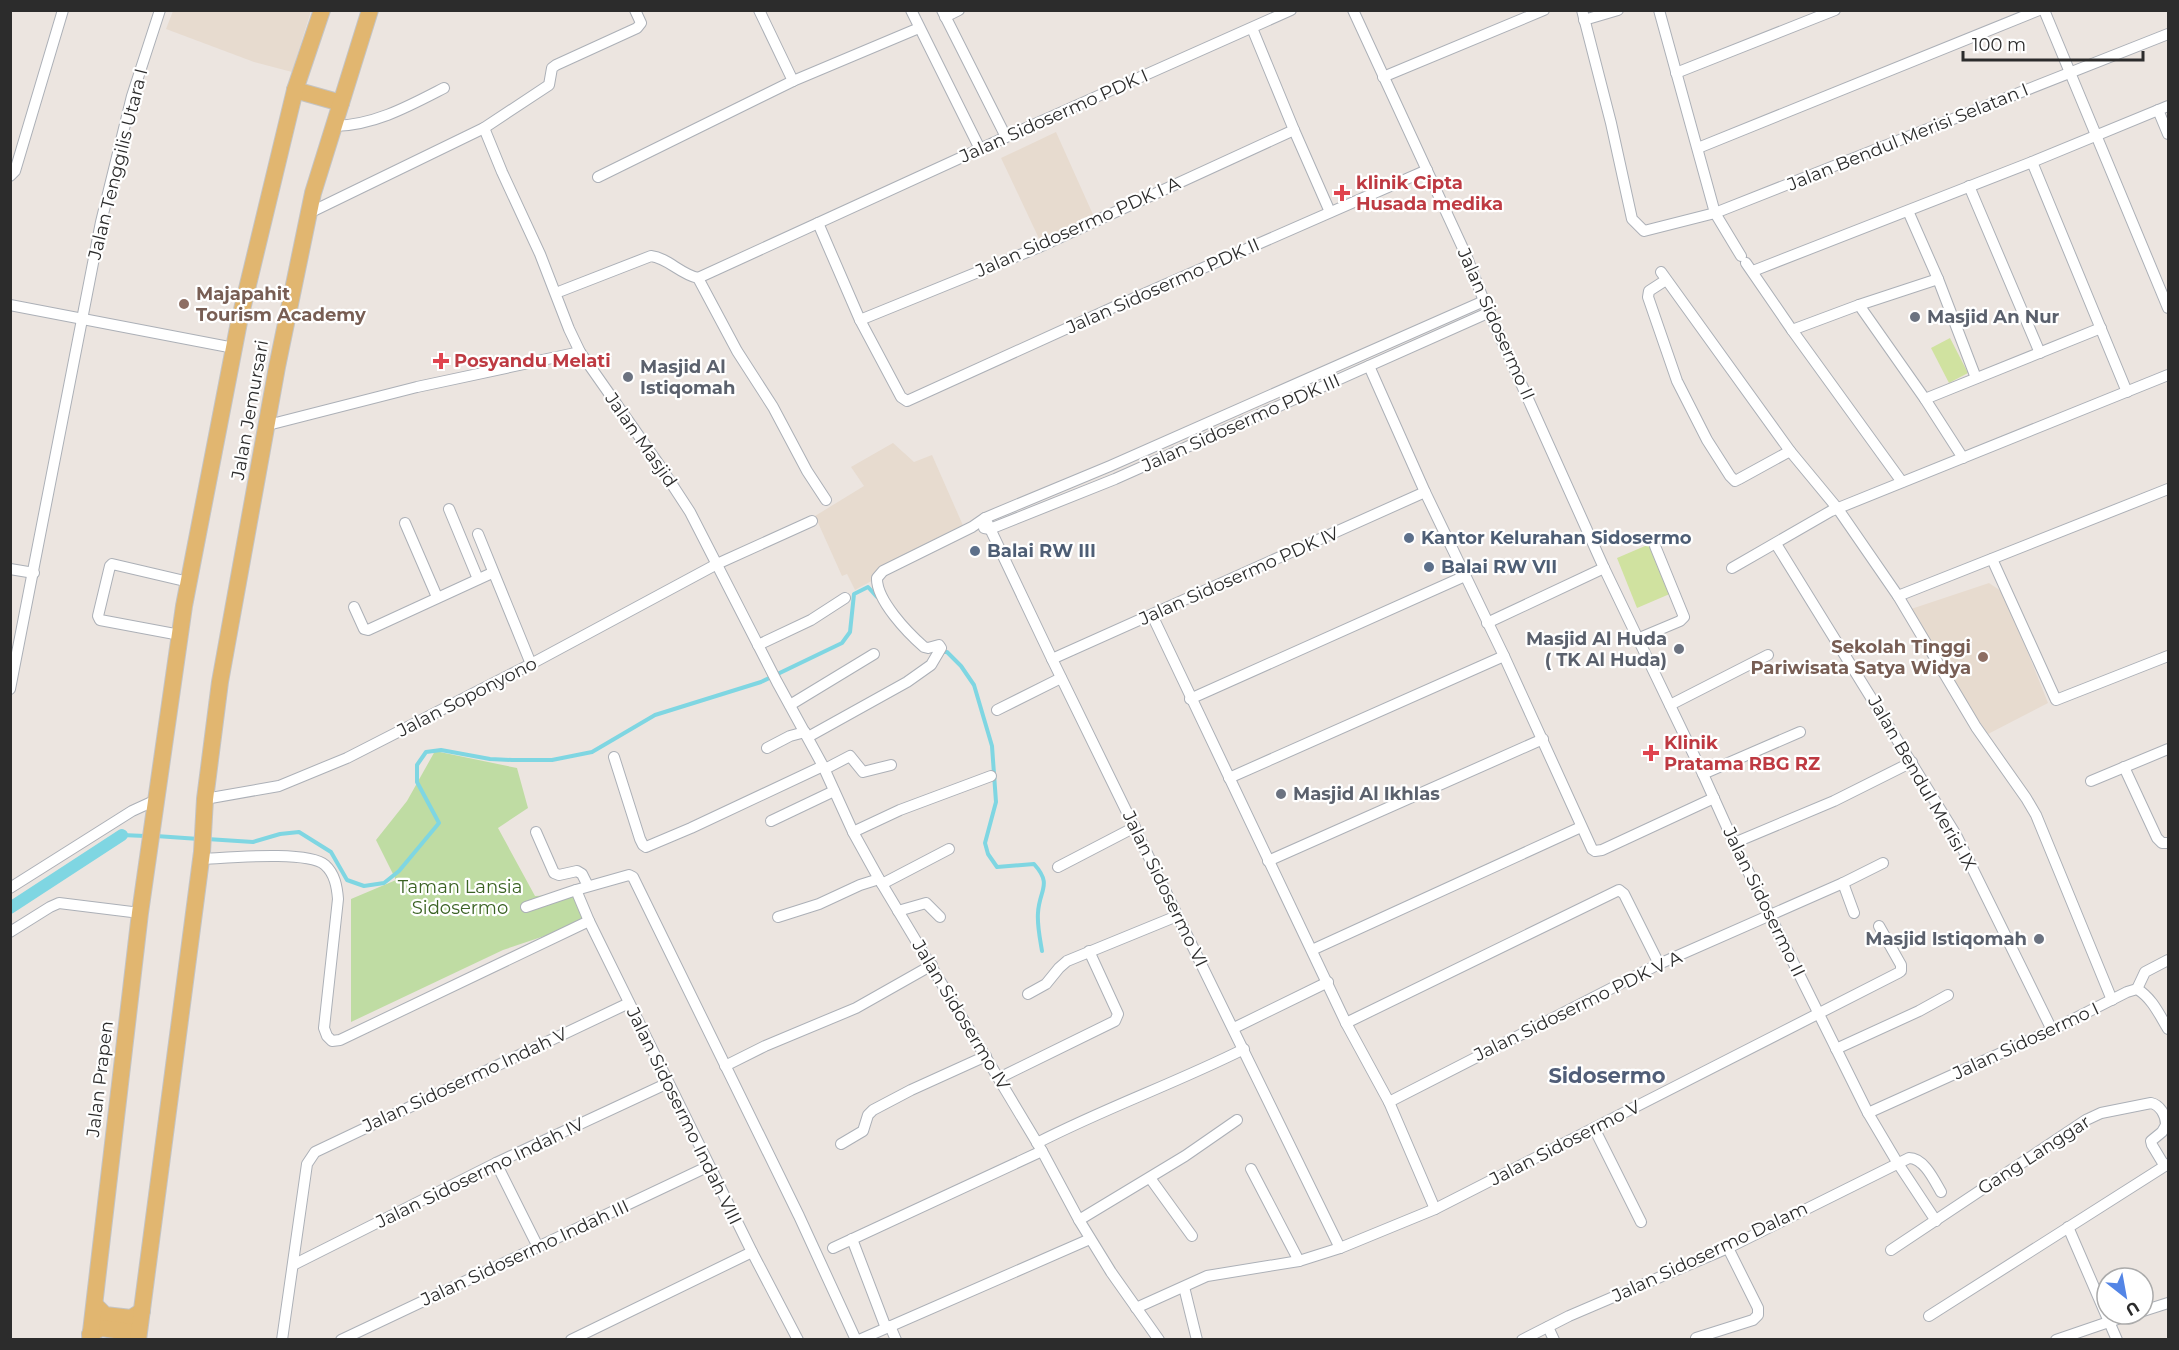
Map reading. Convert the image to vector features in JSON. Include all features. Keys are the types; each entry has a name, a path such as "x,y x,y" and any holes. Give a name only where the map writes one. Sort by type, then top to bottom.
{"main road":[{"name":"Jalan Jemursari","path":"153,824 189,582 234,348 295,90 322,10"},
{"name":"Jalan Jemursari","path":"202,855 205,799 220,682 277,367 313,193 370,10"},
{"path":"295,90 341,103"},
{"name":"Jalan Prapen","path":"97,1324 140,913 153,824"},
{"path":"97,1324 135,1328 202,855"}],"street":[{"path":"10,177 15,171 63,10"},
{"name":"Jalan Tenggilis Utara I","path":"10,689 101,222 127,118 160,10"},
{"path":"309,213 484,128 549,85 552,68 556,65 640,27 641,23 635,10"},
{"path":"759,10 793,81"},
{"path":"911,10 984,147"},
{"path":"959,10 944,14 1003,139"},
{"name":"Jalan Sidosermo PDK I","path":"698,278 1291,10"},
{"name":"Jalan Sidosermo II","path":"1353,10 1466,255 1604,568 1734,843 1868,1113 1936,1221"},
{"path":"1383,77 1544,10"},
{"path":"1583,15 1618,10"},
{"path":"1659,10 1715,213 1792,330 1902,483"},
{"path":"1676,73 1835,10"},
{"path":"1698,148 2039,10"},
{"path":"2044,10 2169,308"},
{"name":"Jalan Bendul Merisi Selatan I","path":"1583,15 1611,123 1632,219 1644,231 1715,213 2169,34"},
{"path":"598,177 793,81 919,28"},
{"path":"1252,28 1329,212"},
{"path":"335,126 348,126 383,117 444,88"},
{"path":"1747,263 1908,210 2163,108 2169,134"},
{"name":"Jalan Masjid","path":"484,128 540,254 580,352 670,481 717,564 777,682"},
{"name":"Jalan Sidosermo PDK I A","path":"860,320 1051,242 1294,130"},
{"path":"2032,162 2127,392"},
{"name":"Jalan Sidosermo PDK II","path":"860,320 901,397 905,401 910,400 1080,322 1427,170"},
{"path":"1969,186 2040,352"},
{"path":"1908,210 1938,279 1976,378"},
{"path":"818,223 860,320"},
{"path":"561,291 651,256 659,258 685,275 698,278 736,351 774,407 807,471 826,500"},
{"path":"1792,330 1938,279"},
{"path":"1790,451 1735,481 1731,479 1707,440 1677,381 1648,295 1660,281 1790,451 1829,512 1898,596 1976,727 2026,798 2036,815 2112,1000"},
{"path":"10,305 234,348"},
{"path":"1859,305 1963,458"},
{"name":"Jalan Sidosermo PDK III","path":"806,735 907,682 928,668 939,653 939,645 924,647 900,624 877,586 877,578 883,571 972,527 985,518 1138,454 1370,350 1487,306"},
{"name":"Jalan Sidosermo PDK III","path":"990,529 1115,479 1315,391 1372,365 1487,306"},
{"path":"1925,399 2101,328"},
{"path":"1370,350 1372,365 1425,492 1543,739 1592,849 1602,850 1714,798"},
{"path":"268,425 417,387 580,352"},
{"path":"1732,568 1829,512 2169,375"},
{"path":"1310,378 1315,391"},
{"path":"1110,466 1115,479"},
{"path":"1898,596 2169,489"},
{"name":"Jalan Sidosermo PDK IV","path":"1052,659 1425,492"},
{"path":"449,509 478,579"},
{"name":"Jalan Sidosermo VI","path":"985,518 1340,1248"},
{"name":"Jalan Soponyono","path":"205,799 262,790 311,774 347,758 531,664 717,564 812,521"},
{"path":"405,523 437,597"},
{"path":"972,527 990,529"},
{"path":"478,534 531,664"},
{"name":"Jalan Bendul Merisi IX","path":"1776,544 1956,835 2052,1030"},
{"path":"1637,639 1680,621 1684,617 1655,546"},
{"path":"1992,559 2056,700 2169,656"},
{"path":"180,635 100,620 98,616 112,564 189,582"},
{"path":"1487,623 1604,568"},
{"path":"10,569 34,573"},
{"path":"354,607 364,628 368,630 492,573"},
{"path":"1191,699 1466,576"},
{"path":"758,645 817,617 845,598"},
{"path":"1152,615 1346,1023 1389,1102 1435,1209"},
{"path":"790,705 874,654"},
{"path":"1229,778 1504,656"},
{"path":"1670,705 1768,656"},
{"path":"997,710 1061,678"},
{"name":"Jalan Sidosermo IV","path":"777,682 824,768 853,832 881,882 1040,1147 1090,1239 1159,1340"},
{"path":"1703,774 1800,732"},
{"path":"767,748 790,736 806,735"},
{"path":"1268,861 1543,739"},
{"path":"2091,781 2169,749"},
{"path":"614,757 640,839 646,847 850,756 863,772 891,765"},
{"path":"1734,843 1834,801 1912,762"},
{"path":"2124,767 2157,838 2162,843 2169,843"},
{"path":"853,832 900,810 991,776"},
{"path":"771,821 834,791"},
{"path":"10,888 132,812 156,800"},
{"path":"1058,867 1135,827"},
{"path":"1312,951 1581,827"},
{"path":"536,832 554,873 559,875 577,871 582,874 588,886"},
{"path":"778,917 819,904 860,885 881,882 949,849"},
{"path":"202,855 315,860 331,872 338,899 324,1028 329,1039 333,1041 340,1040 589,921"},
{"name":"Jalan Sidosermo PDK V A","path":"1389,1102 1659,964 1770,916 1883,863"},
{"path":"526,907 588,886 629,875 633,877 857,1340 1090,1239"},
{"path":"1843,883 1854,914"},
{"name":"Jalan Sidosermo Indah VIII","path":"576,890 668,1083 798,1340"},
{"path":"1346,1023 1614,891 1620,890 1624,894 1659,964"},
{"path":"10,932 59,903 140,913"},
{"path":"898,911 926,903 940,917"},
{"path":"1028,993 1046,984 1067,962 1177,916"},
{"name":"Jalan Sidosermo V","path":"1136,1308 1216,1275 1299,1261 1340,1248 1435,1209 1819,1014 1901,971 1879,926"},
{"path":"999,1078 1115,1021 1118,1014 1089,951"},
{"path":"2169,960 2145,972 2137,989 2152,1001 2169,1029"},
{"path":"725,1066 856,1008 932,965"},
{"path":"1234,1028 1328,982"},
{"name":"Jalan Sidosermo I","path":"1868,1113 2137,989"},
{"path":"1836,1048 1919,1011 1948,995"},
{"name":"Jalan Sidosermo Indah V","path":"293,1264 307,1164 311,1156 321,1148 629,1003"},
{"path":"833,1248 895,1221 1040,1147 1084,1120 1185,1078 1244,1049"},
{"path":"841,1144 863,1131 868,1115 873,1110 986,1056"},
{"name":"Jalan Sidosermo Indah IV","path":"293,1264 496,1163 668,1083"},
{"name":"Gang Langgar","path":"1891,1250 2066,1132 2101,1113 2151,1103 2157,1106 2166,1120 2166,1125 2162,1132 2153,1138 2152,1145 2166,1164"},
{"path":"1079,1220 1150,1178 1237,1120"},
{"path":"1594,1128 1641,1222"},
{"path":"1897,1162 1909,1158 1917,1160 1941,1192"},
{"name":"Jalan Sidosermo Dalam","path":"1522,1340 1728,1248 1897,1162"},
{"path":"496,1163 538,1247"},
{"path":"1929,1316 2166,1164"},
{"name":"Jalan Sidosermo Indah III","path":"342,1340 709,1166"},
{"path":"1251,1169 1299,1261"},
{"path":"1150,1178 1192,1236"},
{"path":"2068,1227 2095,1289"},
{"path":"852,1239 888,1327 896,1340"},
{"path":"1694,1339 1753,1320 1758,1315 1758,1308 1728,1248"},
{"path":"571,1340 752,1252"},
{"path":"282,1340 293,1264"},
{"path":"1184,1287 1197,1340"},
{"path":"2056,1340 2095,1326"},
{"path":"2111,1326 2117,1340"},
{"path":"1548,1327 1554,1340"}],"shaded area":[{"path":"173,10 311,11 292,72 254,62 166,29"},
{"path":"1056,132 1095,219 1042,245 1001,158"},
{"path":"893,443 914,462 932,455 965,530 855,590 847,574 842,576 815,516 864,486 851,467"},
{"name":"Sekolah Tinggi Pariwisata Satya Widya","path":"1989,583 2004,593 2048,703 1988,734 1905,611"}],"green space":[{"path":"1950,338 1968,373 1949,383 1931,348"},
{"path":"1652,543 1672,593 1637,608 1617,558"},
{"name":"Taman Lansia Sidosermo","path":"435,751 517,768 528,808 498,828 535,896 578,894 589,921 503,950 351,1022 351,899 396,880 376,840 407,801"}],"waterway":[{"path":"207,839 253,842 280,834 299,832 331,852 347,880 364,886 384,883 399,871 439,823 417,782 417,765 426,752 441,750 490,759 512,760 552,760 592,752 655,715 761,682 842,643 850,632 854,594 868,587 877,597"},
{"path":"940,652 947,652 961,666 974,685 992,746 996,802 985,843 988,854 997,867 1034,864 1043,877 1044,888 1038,918 1042,951"},
{"path":"122,835 145,836"},
{"path":"10,908 122,835"},
{"path":"156,836 199,839"}],"place":[{"name":"klinik Cipta Husada medika","path":"1342,193"},
{"name":"Majapahit Tourism Academy","path":"184,304"},
{"name":"Masjid An Nur","path":"1915,317"},
{"name":"Posyandu Melati","path":"441,361"},
{"name":"Masjid Al Istiqomah","path":"628,377"},
{"name":"Kantor Kelurahan Sidosermo","path":"1409,538"},
{"name":"Balai RW III","path":"975,551"},
{"name":"Balai RW VII","path":"1429,567"},
{"name":"Masjid Al Huda ( TK Al Huda)","path":"1679,649"},
{"name":"Sekolah Tinggi Pariwisata Satya Widya","path":"1983,657"},
{"name":"Klinik Pratama RBG RZ","path":"1651,753"},
{"name":"Masjid Al Ikhlas","path":"1281,794"},
{"name":"Masjid Istiqomah","path":"2039,939"}],"district":[{"name":"Sidosermo","path":"1607,1076"}]}
